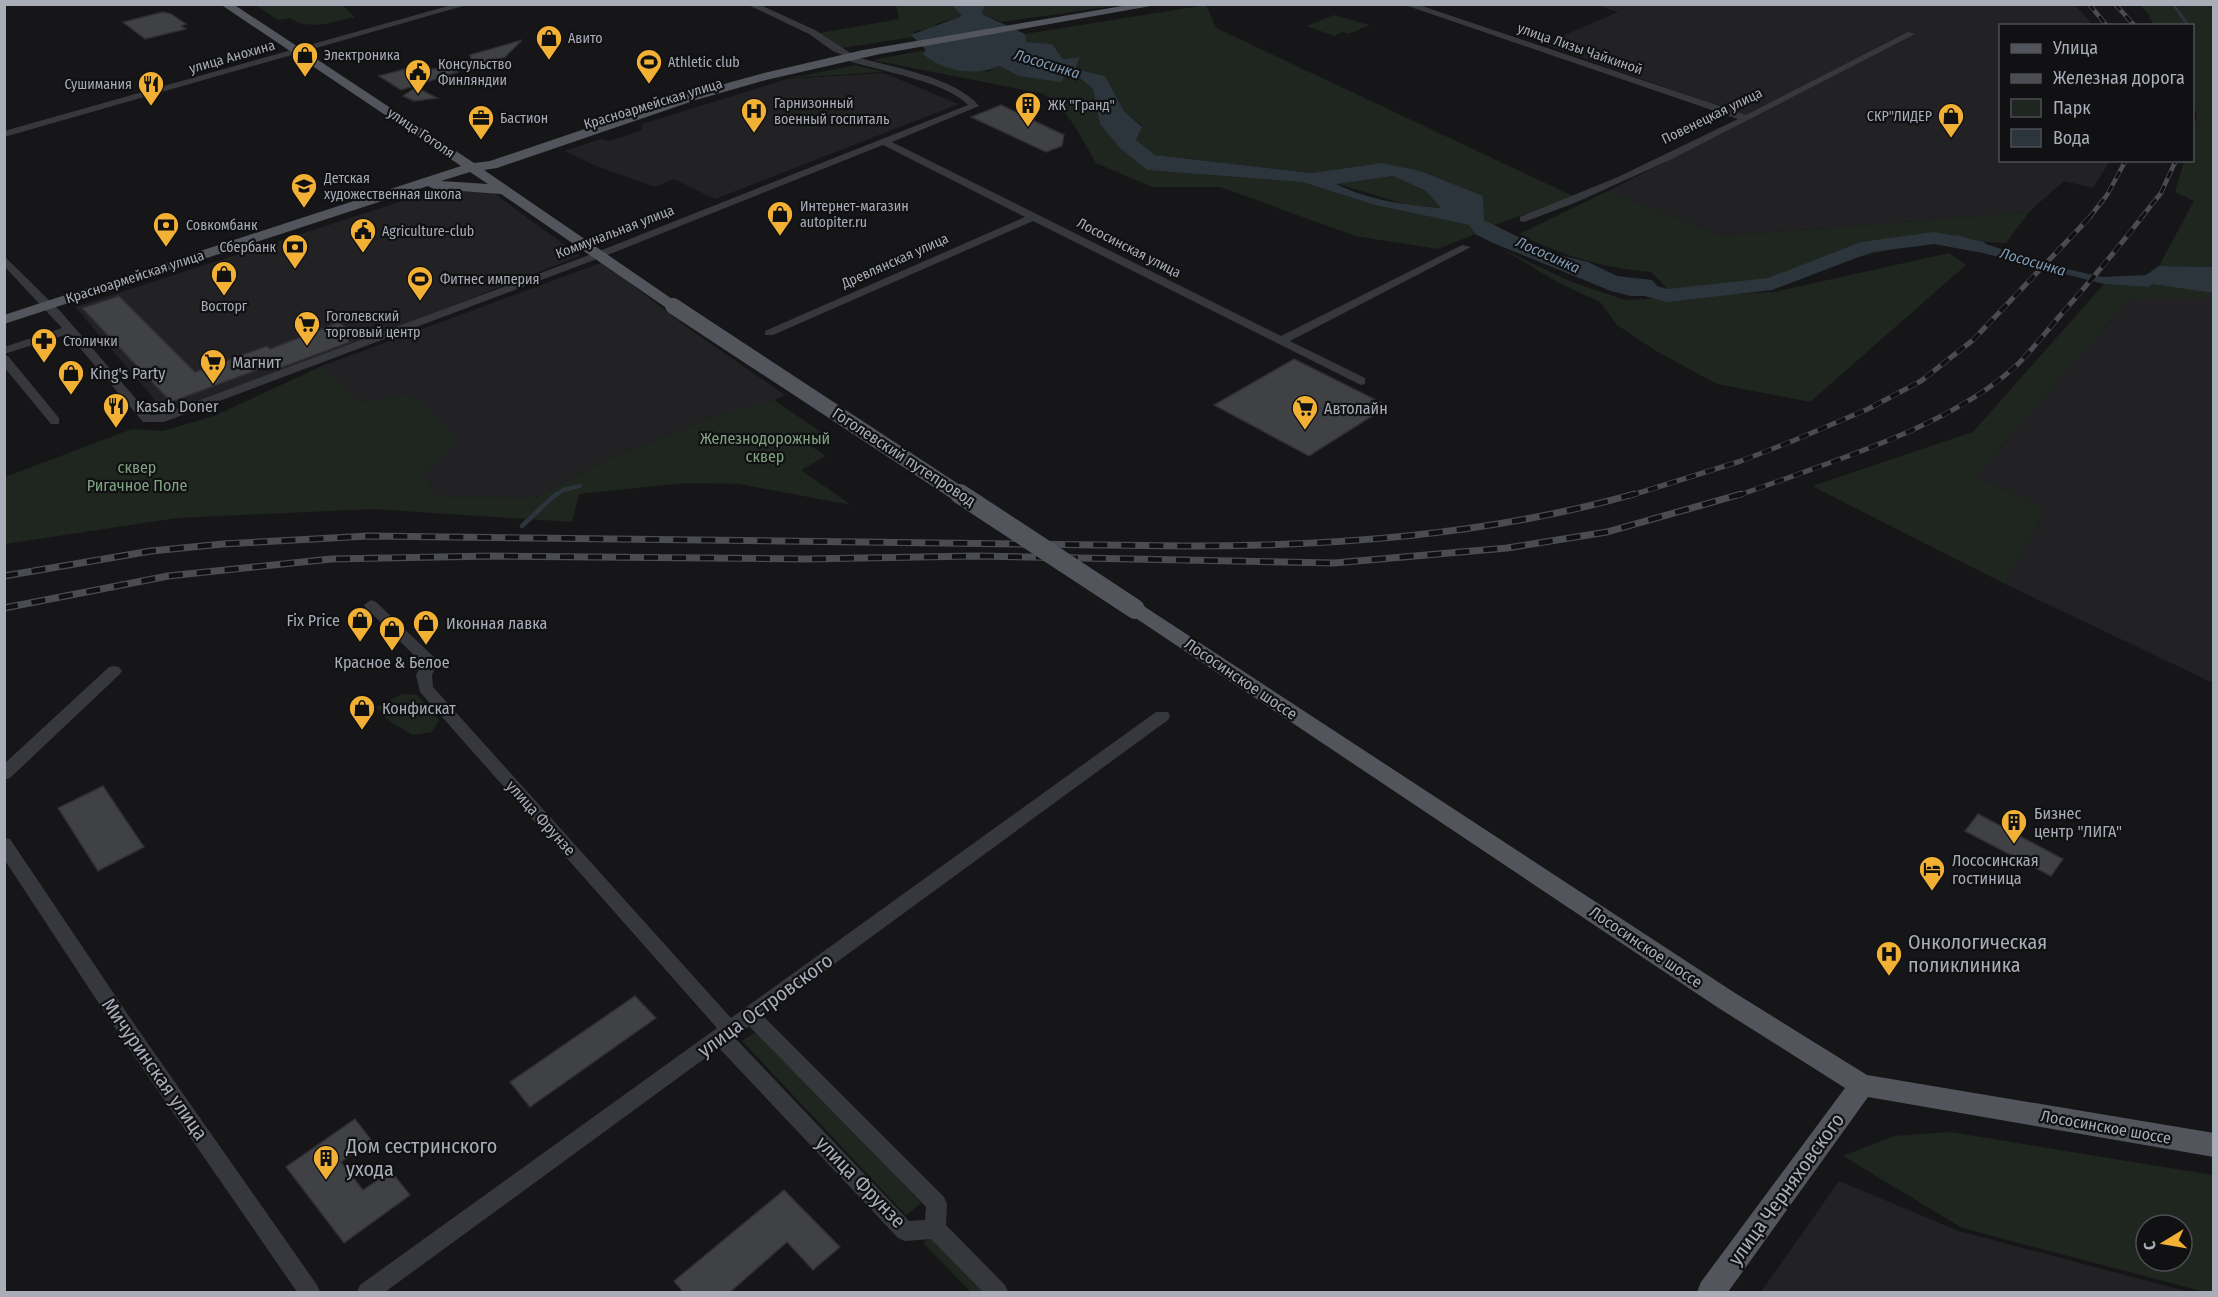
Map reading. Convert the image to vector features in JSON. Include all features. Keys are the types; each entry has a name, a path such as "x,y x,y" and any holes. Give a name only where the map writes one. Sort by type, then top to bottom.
{"main road":[{"name":"улица Гоголя","path":"225,4 601,254 673,306"},
{"name":"Красноармейская улица","path":"4,320 471,167 492,165 702,95 764,77 875,51 1156,4"},
{"path":"410,187 463,185 508,192"},
{"name":"Гоголевский путепровод","path":"673,306 1135,609"},
{"name":"Лососинское шоссе","path":"1135,609 1726,1000 1862,1085 2214,1145"},
{"name":"улица Черняховского","path":"1711,1293 1862,1085"}],"street":[{"name":"улица Анохина","path":"4,134 466,4"},
{"path":"750,4 812,32 836,50 850,56"},
{"name":"улица Лизы Чайкиной","path":"1406,4 1745,118"},
{"name":"Повенецкая улица","path":"1524,219 1566,204 1745,118 1911,34"},
{"name":"Коммунальная улица","path":"70,328 147,419 164,418 601,254 974,105 968,98 922,78 850,56"},
{"name":"Лососинская улица","path":"884,142 1361,381"},
{"name":"Древлянская улица","path":"769,333 1034,217"},
{"path":"1281,341 1466,247"},
{"path":"4,259 70,328 4,351"},
{"path":"4,358 55,421"},
{"name":"улица Фрунзе","path":"371,605 430,662 424,675 425,688 725,1034 905,1231 934,1228 937,1204 750,1015"},
{"path":"4,774 114,671"},
{"name":"улица Островского","path":"368,1293 1162,716"},
{"name":"Мичуринская улица","path":"4,844 130,1034 309,1293"},
{"path":"934,1228 997,1293"}],"shaded area":[{"path":"1596,5 2075,5 2092,24 1999,24 1999,162 2109,162 2093,188 2064,181 2029,212 1723,236 1608,191 1751,118 1544,44 1618,12"},
{"name":"Гарнизонный военный госпиталь","path":"884,73 959,104 715,199 674,179 655,187 596,166 565,151 601,139 610,141 642,130 642,124 787,79"},
{"path":"443,188 491,191 580,256 375,336 174,409 161,407 75,307"},
{"path":"603,262 688,328 785,395 761,406 716,416 616,456 534,498 436,497 423,473 449,451 409,394 361,402 322,366"},
{"path":"2142,296 2213,298 2213,683 2005,584 2045,509 1976,476 2130,298"},
{"path":"1839,1181 1959,1231 2189,1292 1761,1292"}],"green space":[{"path":"2207,4 2214,8 2213,267 2159,266 2194,201 2175,192 2184,162 2194,162 2194,126 2197,114 2194,108 2194,24 2153,24 2147,12 2139,5"},
{"path":"255,5 342,5 355,17 313,25 290,18 278,20"},
{"path":"896,5 952,5 963,16 936,24 934,29 915,31 912,37 836,49 820,33 899,19"},
{"path":"985,5 1122,5 1002,22 982,14"},
{"path":"1206,5 1216,28 1575,197 1494,225 1381,163 1311,173 1155,155 1136,140 1142,126 1124,111 1105,76 1075,69 1080,57 1063,59 1052,44 1025,42 1025,34"},
{"path":"1334,15 1370,25 1348,34 1343,32 1334,36 1307,26"},
{"path":"926,50 987,72 999,66 1019,76 1067,75 1080,78 1093,89 1100,124 1147,170 1302,182 1375,205 1469,225 1475,234 1438,249 1355,236 1220,187 1152,187 1096,163 1074,125 1059,105 1044,94 872,60"},
{"path":"856,65 884,72 790,78"},
{"path":"1393,176 1426,191 1442,208 1407,205 1335,183"},
{"path":"1608,191 1723,236 2029,212 2006,243 1935,239 1766,279 1669,291 1651,272 1617,268 1583,260 1519,234"},
{"path":"1504,250 1572,282 1625,300 1774,292 1949,253 1966,265 1810,402 1717,384 1656,351 1617,325 1600,302 1559,283"},
{"path":"2163,283 2213,293 2213,298 2130,298 1976,476 2045,509 2005,584 1812,486 1973,432 2104,284 2149,287"},
{"name":"сквер Ригачное Поле","path":"322,366 361,402 409,394 456,437 449,451 423,473 436,497 534,498 616,456 716,416 774,400 825,435 808,444 826,456 801,470 851,505 739,484 685,483 579,494 572,522 373,509 177,518 5,544 5,477 132,429 163,431 214,416"},
{"path":"403,694 417,695 439,720 432,732 413,735 388,720 376,707"},
{"path":"757,1031 921,1203 906,1215 742,1041"},
{"path":"1950,1132 2213,1175 2213,1292 2205,1292 1962,1228 1843,1156 1894,1136"},
{"path":"933,1234 989,1292 971,1292 923,1243"}],"water":[{"path":"952,5 985,5 982,14 1025,34 1026,42 1052,44 1063,59 1080,57 1075,69 1105,76 1124,111 1142,127 1136,140 1155,155 1311,173 1381,163 1420,171 1483,196 1484,220 1551,253 1588,262 1617,276 1652,280 1667,296 1631,296 1611,291 1493,243 1475,234 1469,225 1375,205 1302,182 1147,170 1120,148 1100,124 1093,89 1080,78 1067,75 1060,82 1019,76 999,66 970,72 940,65 923,54 926,50 911,35 962,16","holes":["1393,176 1426,191 1441,208 1387,201 1348,190 1336,184"]},
{"path":"1940,234 1961,236 2058,267 2102,277 2146,275 2159,266 2213,267 2213,293 2153,284 2149,287 2104,284 1940,242"}],"building":[{"path":"163,12 171,14 186,24 181,26 186,29 145,39 123,22"},
{"path":"522,40 505,57 473,66 470,55"},
{"path":"405,69 457,69 458,72 401,90 379,76"},
{"name":"Консульство Финляндии","path":"416,87 437,98 414,101 403,96"},
{"name":"ЖК \"Гранд\"","path":"1001,105 1064,135 1062,146 1046,152 971,117"},
{"name":"Гоголевский торговый центр","path":"119,296 195,372 267,346 270,349 339,322 351,332 342,335 350,342 275,370 270,365 171,402 82,308"},
{"name":"Автолайн","path":"1294,359 1388,406 1309,456 1214,405"},
{"path":"103,786 144,847 98,871 58,808"},
{"name":"Бизнес центр \"ЛИГА\"","path":"1978,814 2063,859 2051,876 1965,831"},
{"path":"635,996 656,1018 530,1107 510,1082"},
{"name":"Дом сестринского ухода","path":"355,1119 372,1141 341,1162 363,1190 391,1171 410,1195 344,1243 286,1167"},
{"path":"784,1190 840,1247 813,1270 787,1242 729,1293 684,1293 674,1281"}],"waterway":[{"path":"2173,4 2187,24"},
{"name":"Лососинка","path":"1629,285 1667,296 1772,284 1868,246 1934,238 1977,246"},
{"path":"555,496 563,490 580,486"},
{"path":"522,526 556,494"}],"railway":[{"path":"2089,4 2105,24"},
{"path":"2115,4 2133,24"},
{"path":"2089,218 2107,195 2125,162"},
{"path":"2141,218 2161,193 2175,162"},
{"path":"1629,496 1741,461 1795,440 1868,409 1921,381 1973,340 2090,217"},
{"path":"1737,496 1886,442 1959,407 1991,386 2029,352 2142,217"},
{"path":"4,576 151,551 223,544 368,536 1186,546 1299,544 1468,528 1579,508 1634,494"},
{"path":"4,608 168,576 331,559 493,556 805,559 975,556 1334,563 1507,548 1607,532 1741,494"}],"place":[{"name":"Авито","path":"549,61"},
{"name":"Электроника","path":"305,78"},
{"name":"Athletic club","path":"649,85"},
{"name":"Консульство Финляндии","path":"418,95"},
{"name":"Сушимания","path":"151,107"},
{"name":"ЖК \"Гранд\"","path":"1028,128"},
{"name":"Гарнизонный военный госпиталь","path":"754,134"},
{"name":"СКР\"ЛИДЕР","path":"1951,139"},
{"name":"Бастион","path":"481,141"},
{"name":"Детская художественная школа","path":"304,209"},
{"name":"Интернет-магазин autopiter.ru","path":"780,237"},
{"name":"Совкомбанк","path":"166,248"},
{"name":"Agriculture-club","path":"363,254"},
{"name":"Сбербанк","path":"295,270"},
{"name":"Восторг","path":"224,297"},
{"name":"Фитнес империя","path":"420,302"},
{"name":"Гоголевский торговый центр","path":"307,347"},
{"name":"Столички","path":"44,364"},
{"name":"Магнит","path":"213,385"},
{"name":"King's Party","path":"71,396"},
{"name":"Kasab Doner","path":"116,429"},
{"name":"Автолайн","path":"1305,431"},
{"name":"Fix Price","path":"360,643"},
{"name":"Иконная лавка","path":"426,646"},
{"name":"Красное & Белое","path":"392,652"},
{"name":"Конфискат","path":"362,731"},
{"name":"Бизнес центр \"ЛИГА\"","path":"2014,845"},
{"name":"Лососинская гостиница","path":"1932,892"},
{"name":"Онкологическая поликлиника","path":"1889,977"},
{"name":"Дом сестринского ухода","path":"326,1181"}],"park label":[{"name":"Железнодорожный сквер","path":"765,447"}]}
